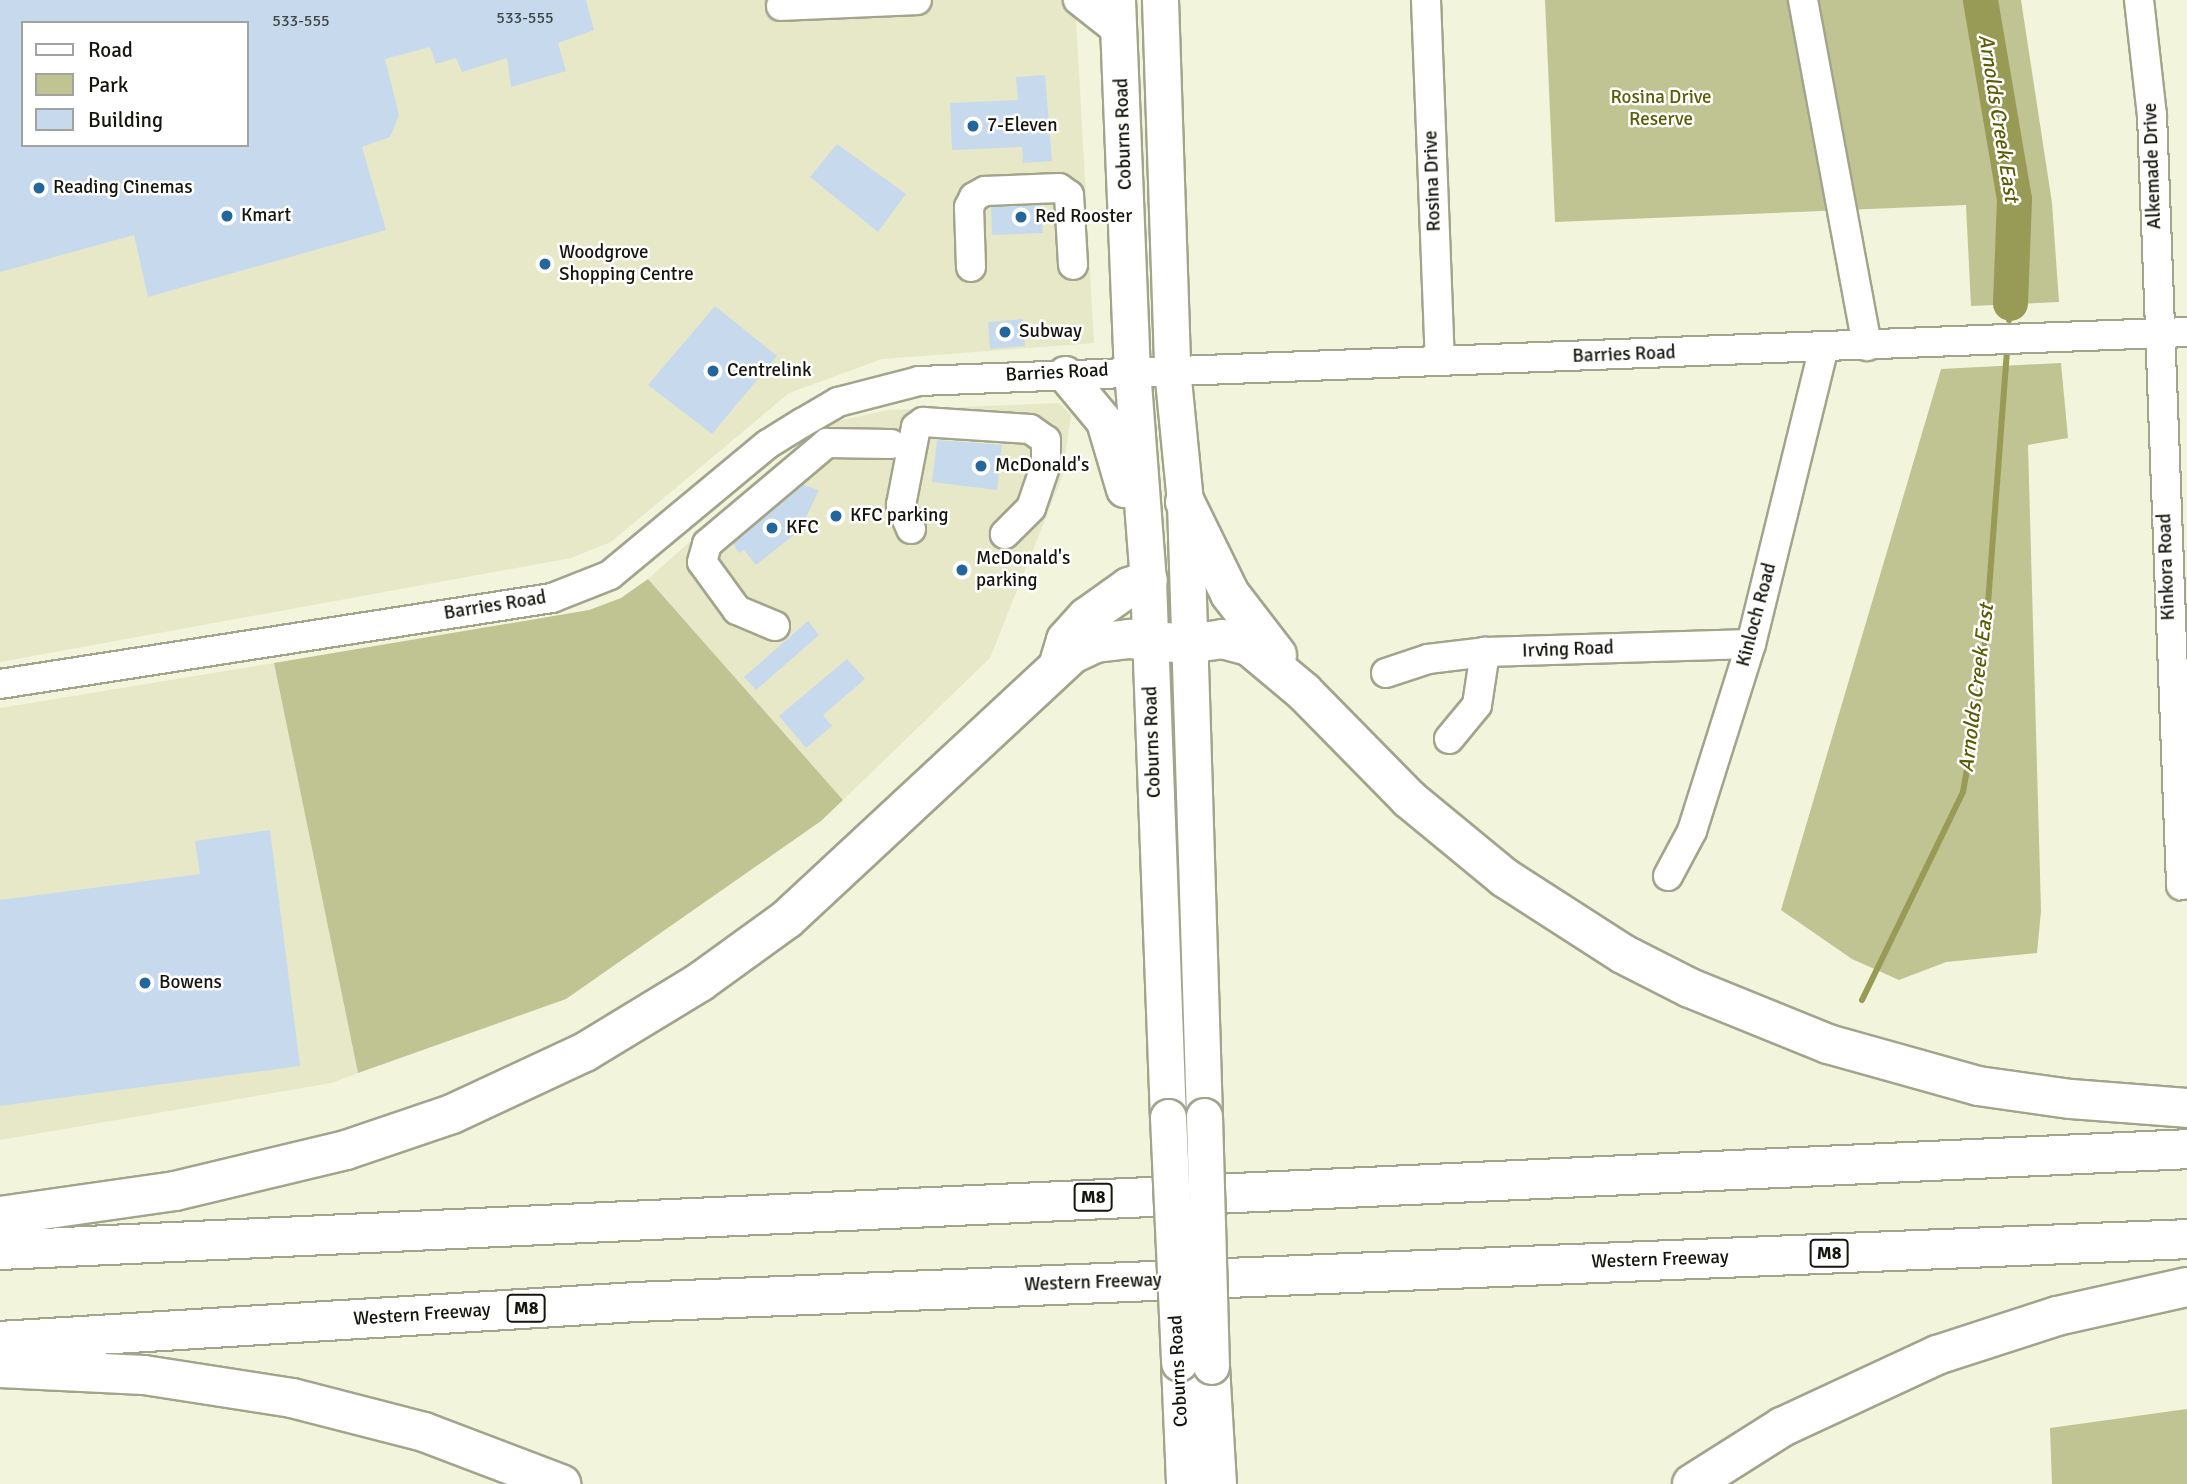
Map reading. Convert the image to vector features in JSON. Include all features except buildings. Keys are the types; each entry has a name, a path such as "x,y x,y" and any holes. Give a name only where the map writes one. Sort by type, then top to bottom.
{"highway":[{"path":"1185,502 1230,594 1304,692"},
{"path":"1059,666 1066,640 1087,617 1129,587 1147,580"},
{"path":"0,1216 175,1191 346,1150 463,1109 585,1052 700,982 787,919 1059,666 1096,643 1149,641 1188,644 1222,639 1250,646 1304,692 1409,799 1505,878 1623,954 1690,988 1828,1044 1978,1086 2071,1100 2187,1108"},
{"name":"M8","path":"0,1250 2187,1149"},
{"name":"Western Freeway","path":"0,1341 635,1301 2187,1239"},
{"path":"1692,1484 1782,1427 1937,1355 2057,1316 2187,1287"},
{"path":"0,1368 144,1376 292,1398 424,1432 561,1484"}],"main road":[{"name":"Coburns Road","path":"1160,0 1171,369 1185,502 1204,1116 1195,1365 1184,1484"},
{"name":"Coburns Road","path":"1119,17 1132,369 1145,525 1168,1117 1195,1365 1218,1484"},
{"path":"1065,374 1104,421 1112,438 1126,497 1145,525"}],"street":[{"path":"798,0 780,6 918,0"},
{"path":"1078,0 1119,17"},
{"name":"Rosina Drive","path":"1426,0 1440,362"},
{"path":"1803,0 1867,346"},
{"name":"Alkemade Drive","path":"2139,0 2152,115 2158,333"},
{"path":"971,267 969,207 974,197 985,191 1059,188 1069,194 1073,265"},
{"name":"Barries Road","path":"0,684 552,598 610,575 768,444 838,401 919,381 1132,369 1440,362 1867,346 2057,334 2187,332"},
{"name":"Kinkora Road","path":"2158,333 2179,671 2181,885"},
{"name":"Kinloch Road","path":"1668,876 1692,831 1751,644 1824,347"},
{"path":"911,529 901,505 916,427 923,422 1030,429 1046,440 1046,464 1031,508 1005,534"},
{"path":"775,626 737,610 702,562 707,544 827,443 891,444"},
{"name":"Irving Road","path":"1386,673 1428,659 1485,652 1751,644"},
{"path":"1449,740 1477,705 1485,652"}],"shaded area":[{"name":"Woodgrove Shopping Centre","path":"0,0 1075,0 1094,343 882,359 789,393 611,542 571,558 0,662"},
{"path":"1059,403 1071,415 1062,477 990,658 843,800 648,579 798,446 838,421 888,410"},
{"path":"274,663 358,1073 331,1083 0,1140 0,708"}],"green space":[{"name":"Rosina Drive Reserve","path":"1545,0 2021,0 2052,203 2059,302 1971,306 1966,205 1555,222"},
{"path":"2061,363 2068,438 2028,445 2041,911 2037,953 1946,962 1899,980 1852,959 1781,910 1941,369"},
{"path":"648,579 843,800 821,821 566,999 358,1073 274,663 589,610 621,598"},
{"path":"2187,1409 2187,1484 2052,1484 2050,1428"}],"waterway":[{"name":"Arnolds Creek East","path":"1980,0 2014,199 2010,303"},
{"name":"Arnolds Creek East","path":"2009,320 2010,303"},
{"name":"Arnolds Creek East","path":"1862,1000 1963,792 1982,683 2007,354"}],"place":[{"name":"7-Eleven","path":"973,126"},
{"name":"Reading Cinemas","path":"39,188"},
{"name":"Kmart","path":"227,216"},
{"name":"Red Rooster","path":"1021,217"},
{"name":"Woodgrove Shopping Centre","path":"545,264"},
{"name":"Subway","path":"1005,332"},
{"name":"Centrelink","path":"713,371"},
{"name":"McDonald's","path":"981,466"},
{"name":"KFC parking","path":"836,516"},
{"name":"KFC","path":"772,528"},
{"name":"McDonald's parking","path":"962,570"},
{"name":"Bowens","path":"145,983"}]}
